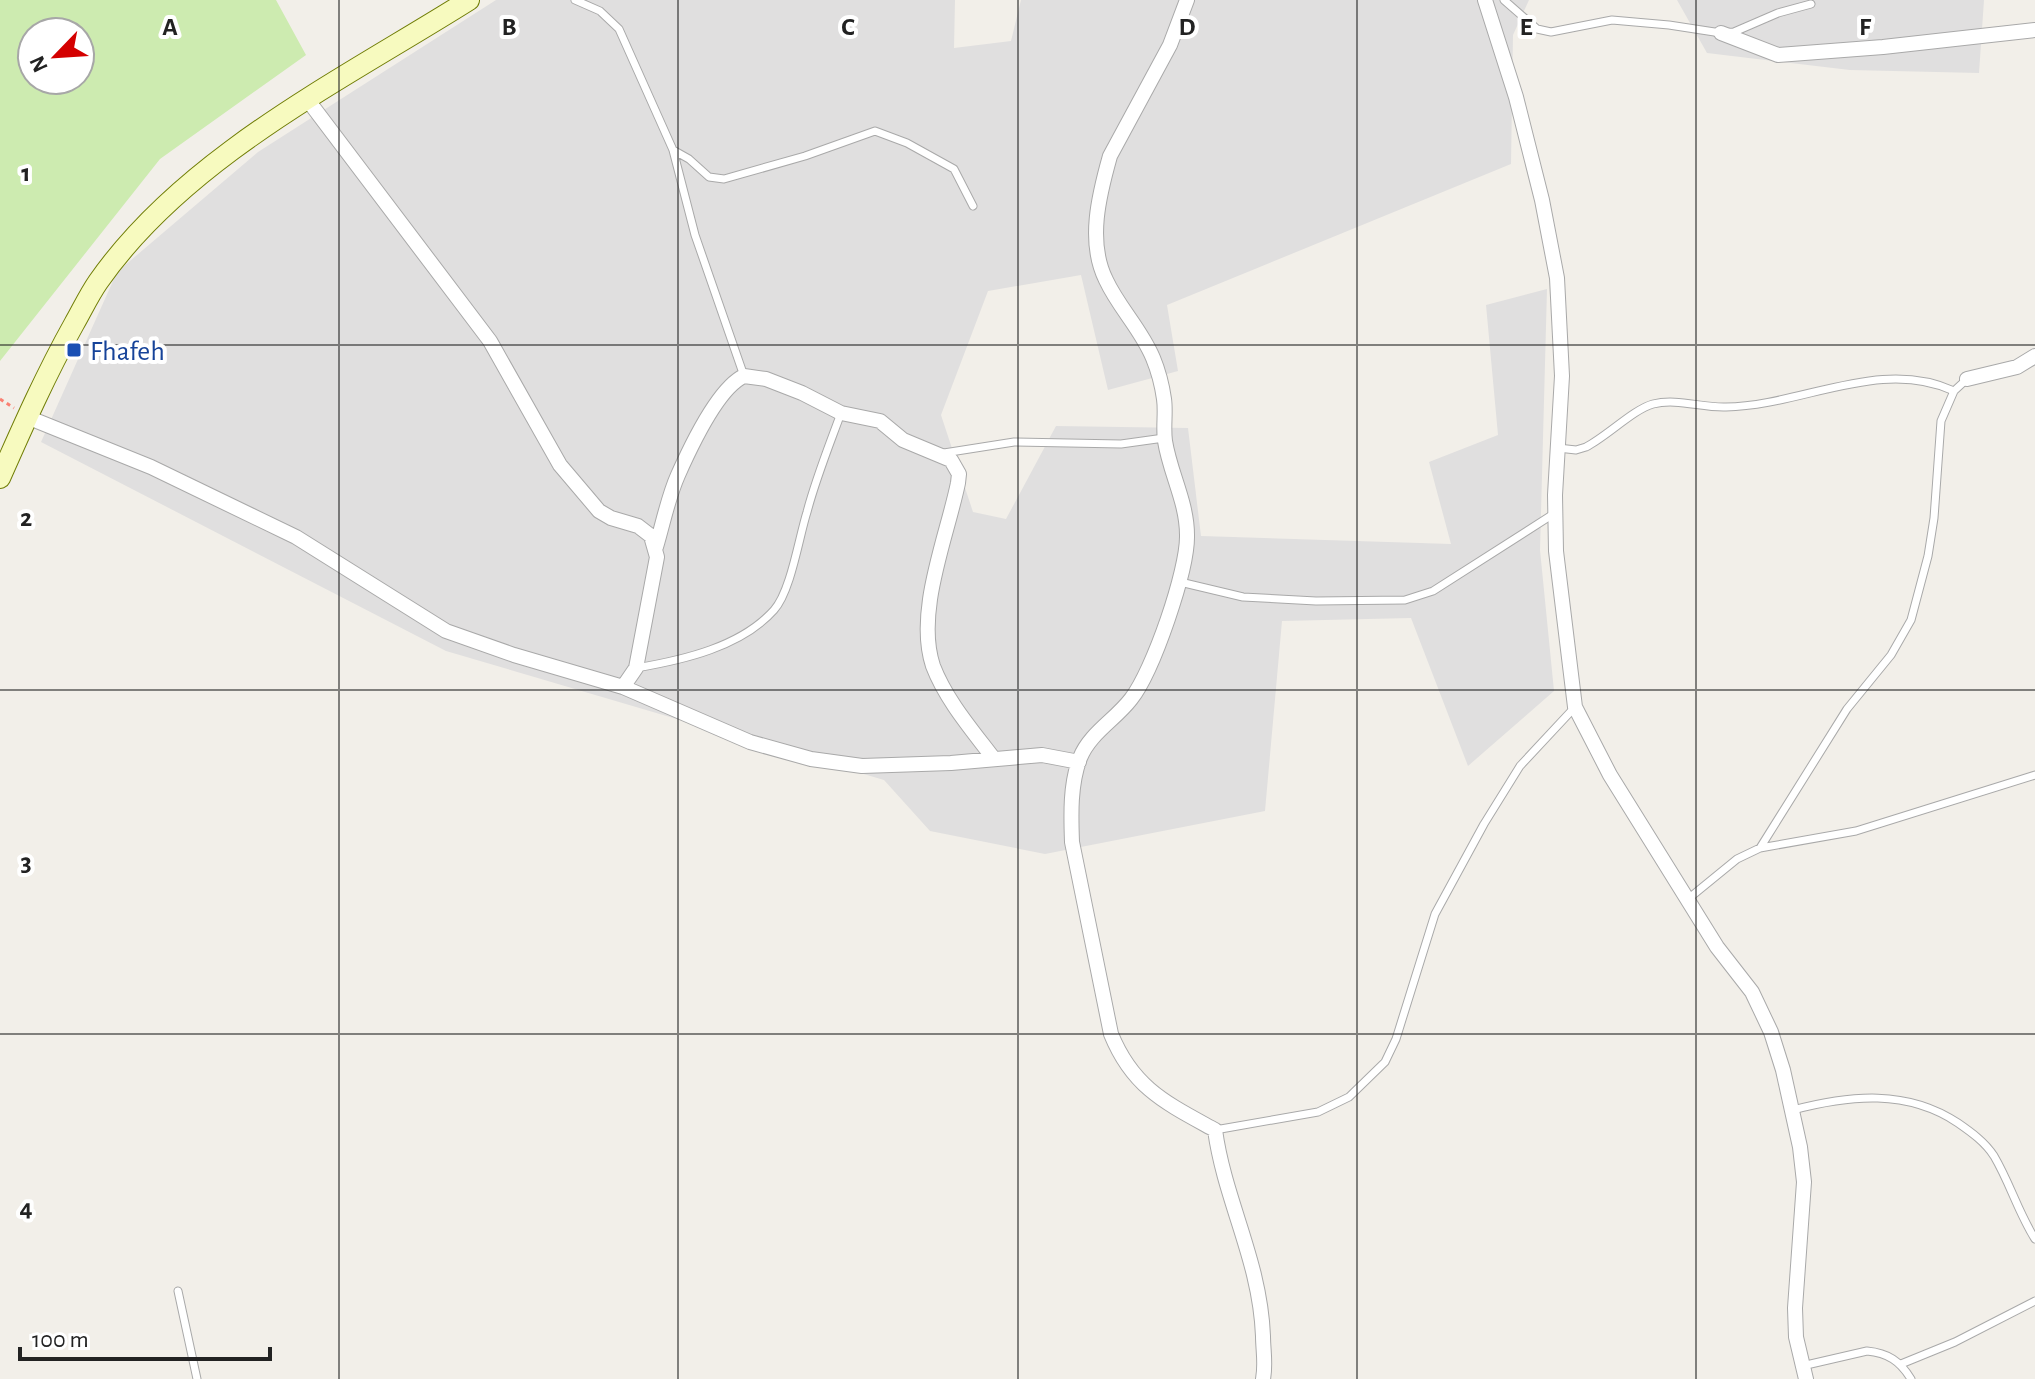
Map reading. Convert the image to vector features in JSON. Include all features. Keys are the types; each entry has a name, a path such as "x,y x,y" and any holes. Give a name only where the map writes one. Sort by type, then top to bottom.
{"street":[{"path":"0,478 47,374 97,283 138,231 180,189 307,99 469,0"},
{"path":"1187,0 1170,45 1110,156 1104,175 1095,238 1105,278 1153,357 1164,400 1164,438 1183,506 1187,534 1180,582 1147,673 1134,697 1096,734 1079,762 1071,812 1072,842 1111,1034 1121,1058 1135,1077 1155,1095 1215,1130 1223,1177 1243,1228 1258,1285 1262,1311 1263,1379"},
{"path":"1485,0 1516,97 1555,265 1562,376 1556,551 1575,707 1603,763 1717,947 1752,992 1771,1032 1800,1147 1804,1182 1795,1308 1796,1337 1804,1372"},
{"path":"1721,33 1778,55 2035,30"},
{"path":"307,99 490,341 560,465 599,511 646,531 656,547"},
{"path":"1967,379 2017,367 2035,356"},
{"path":"623,687 636,668 657,557 656,547 677,476 731,384 744,376 766,379 841,413 875,418 903,440 951,460 959,474 928,616 929,646 933,665 943,686 994,759"},
{"path":"27,417 151,467 296,537 446,631 623,687 750,742 811,759 878,766 1042,755 1079,762"}],"lane":[{"path":"575,0 600,11 619,29 673,150 695,235 744,376"},
{"path":"1504,0 1525,20 1544,32 1612,20 1734,32 1778,13 1811,4"},
{"path":"673,150 689,159 709,177 724,179 805,156 875,131 907,143 954,169 973,206"},
{"path":"1558,448 1576,450 1586,447 1653,405 1740,406 1880,379 1935,383 1954,391"},
{"path":"1760,848 1847,709 1891,655 1911,620 1928,556 1934,518 1941,421 1954,391 1967,379"},
{"path":"636,668 698,655 725,644 774,611 784,596 808,508 841,413"},
{"path":"940,454 1014,442 1121,444 1164,438"},
{"path":"1180,582 1243,597 1316,601 1405,600 1433,591 1555,513"},
{"path":"1215,1130 1318,1112 1349,1097 1385,1062 1396,1039 1435,914 1520,766 1575,707"},
{"path":"1688,899 1737,859 1760,848 1856,831 2035,775"},
{"path":"1791,1110 1856,1097 1887,1097 1940,1111 1966,1129 1993,1154 2014,1202 2035,1239"},
{"path":"178,1291 197,1379"},
{"path":"1901,1364 1955,1342 2035,1301"},
{"path":"1804,1372 1867,1351 1890,1356 1901,1364 1911,1379"}],"shaded area":[{"path":"496,0 955,0 954,48 1011,41 1021,0 1529,0 1513,35 1511,164 1167,305 1178,371 1108,390 1081,275 988,291 941,415 973,512 1006,519 1056,426 1188,428 1201,536 1451,544 1429,462 1498,435 1486,305 1547,289 1540,550 1554,691 1468,766 1411,618 1282,621 1265,811 1045,854 930,831 884,780 446,651 41,442 117,272 258,152"},
{"path":"1677,0 1984,0 1979,73 1850,70 1707,53"}],"green space":[{"path":"0,0 276,0 306,55 160,159 0,361"}],"place":[{"name":"Fhafeh","path":"74,350"}]}
